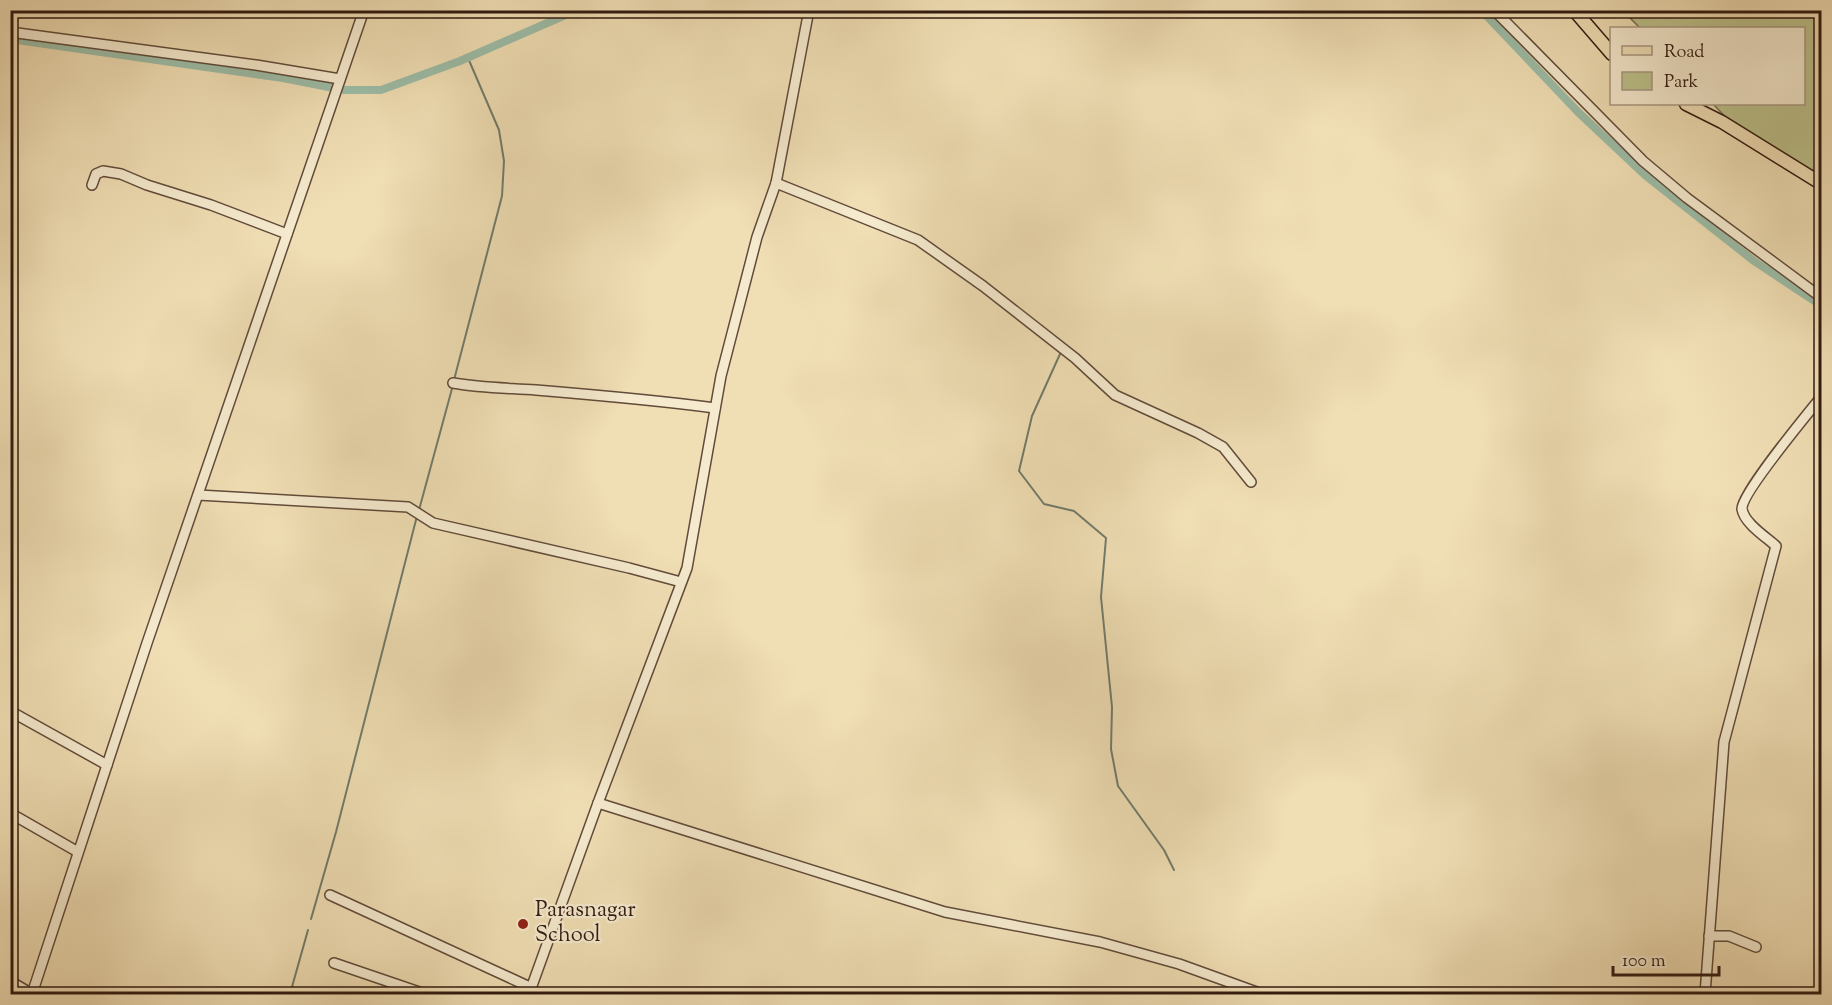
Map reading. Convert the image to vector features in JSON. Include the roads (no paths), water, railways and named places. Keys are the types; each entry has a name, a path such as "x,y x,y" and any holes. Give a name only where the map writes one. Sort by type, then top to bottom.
{"main road":[{"path":"1574,10 1610,53"},
{"path":"1688,105 1722,122 1821,184"}],"street":[{"path":"10,981 32,994 198,495 364,10"},
{"path":"1494,10 1642,161 1686,198 1821,298"},
{"path":"330,895 530,991 687,568 721,375 757,237 776,183 810,11"},
{"path":"10,32 256,65 340,80"},
{"path":"92,185 96,174 103,171 121,174 287,234"},
{"path":"776,183 918,240 992,292 1075,358 1115,395 1223,447 1251,482"},
{"path":"453,383 481,388 653,400 715,408"},
{"path":"1705,994 1724,742 1776,546 1748,520 1742,511 1743,503 1753,486 1821,396"},
{"path":"198,495 408,507 433,524 681,582"},
{"path":"10,711 107,765"},
{"path":"598,803 937,909 1100,942 1179,964 1262,994"},
{"path":"10,813 78,852"},
{"path":"1709,936 1729,936 1756,947"},
{"path":"334,963 424,994"}],"waterway":[{"path":"10,39 283,78 344,90 381,90 460,61 577,10"},
{"path":"1481,10 1578,112 1645,175 1754,261 1822,306"},
{"path":"454,380 502,196 504,161 499,130 468,58"},
{"path":"1060,354 1032,416 1019,471 1044,504 1074,511 1106,538 1101,597 1112,707 1111,749 1118,786 1164,850 1174,870"},
{"path":"419,510 453,385"},
{"path":"311,919 336,832 417,516"},
{"path":"290,994 308,930"}],"place":[{"name":"Parasnagar School","path":"523,924"}]}
